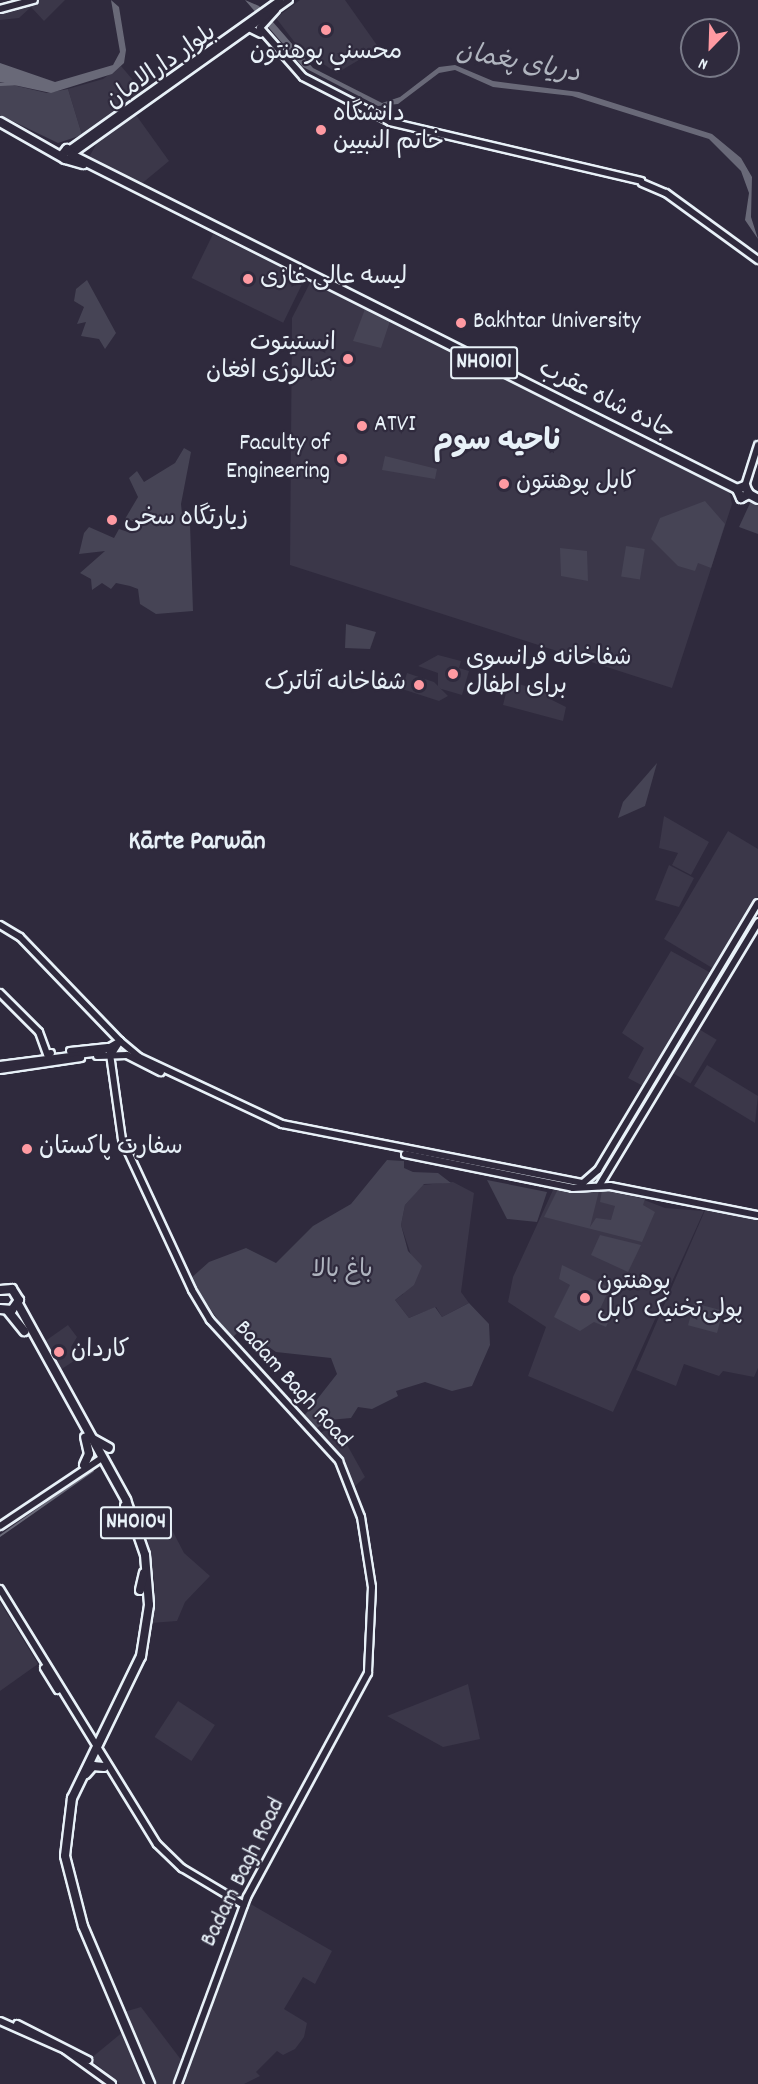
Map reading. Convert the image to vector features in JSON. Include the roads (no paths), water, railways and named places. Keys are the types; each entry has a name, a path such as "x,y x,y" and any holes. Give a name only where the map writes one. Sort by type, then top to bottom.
{"highway":[{"name":"NH0101","path":"0,120 137,189"},
{"name":"NH0101","path":"68,154 137,189"},
{"name":"جاده شاه عقرب","path":"137,189 744,490"},
{"name":"NH0101","path":"744,490 758,499"},
{"name":"NH0104","path":"0,1279 4,1289 16,1292 18,1304 87,1436 134,1516 145,1555 147,1622 129,1689 92,1745 76,1787 65,1856 72,1893 148,2084"},
{"name":"NH0104","path":"18,1304 2,1310 87,1436"},
{"path":"87,1436 109,1448"},
{"path":"84,1465 89,1454 87,1436"},
{"name":"NH0104","path":"99,1457 124,1506 144,1573 137,1653 92,1745 64,1816 64,1879 148,2084"},
{"path":"124,1506 126,1520"},
{"path":"140,1590 144,1573"},
{"path":"76,1787 90,1768 104,1767"}],"main road":[{"path":"0,7 28,0"},
{"path":"0,7 34,0"},
{"path":"280,0 263,18 263,33 307,81 357,107"},
{"path":"263,18 277,11 289,0"},
{"name":"بلوار دارالامان","path":"68,154 244,29 263,18"},
{"path":"244,29 306,83 357,107 447,141 662,187 758,258"},
{"path":"744,490 758,445"},
{"path":"596,1182 656,1073 758,903"},
{"path":"0,925 20,937 120,1041 140,1057 265,1116 423,1159 573,1188 596,1182 664,1078 758,922"},
{"path":"0,993 39,1032 47,1054 113,1048 277,1126 574,1182 596,1182 758,1213"},
{"path":"0,1065 113,1048 120,1041"},
{"name":"Badam Bagh Road","path":"113,1048 110,1055 122,1139 201,1309 339,1461 368,1551 372,1596 368,1673 244,1906 178,2083"},
{"path":"0,1070 110,1055 133,1059"},
{"path":"656,1073 664,1078"},
{"path":"0,1524 99,1457"},
{"path":"0,1524 99,1457"},
{"path":"0,1589 104,1767 165,1856 244,1906"},
{"path":"0,1595 92,1745 157,1844 183,1868 244,1906"},
{"path":"0,2019 88,2060"},
{"path":"0,2019 64,2050 112,2084"}],"water":[{"path":"111,0 119,7 126,50 124,63 112,74 51,93 0,82 0,63 55,82 113,65 120,52"},
{"path":"245,0 259,6 313,68 382,103 400,97 439,67 455,65 493,81 579,92 712,134 741,158 752,177 751,217 758,239 745,220 749,193 741,171 709,139 572,96 493,87 455,70 439,73 398,104 378,106 303,67"}],"waterway":[{"path":"0,84 20,83"},
{"path":"0,1536 93,1471"}],"place":[{"name":"محسني پوهنتون","path":"326,30"},
{"name":"دانشگاه خاتم النبیین","path":"321,130"},
{"name":"لیسه عالی غازی","path":"248,279"},
{"name":"Bakhtar University","path":"461,323"},
{"name":"انستیتوت تکنالوژی افغان","path":"348,359"},
{"name":"ATVI","path":"362,426"},
{"name":"Faculty of Engineering","path":"342,459"},
{"name":"کابل پوهنتون","path":"504,484"},
{"name":"زیارتگاه سخی","path":"112,520"},
{"name":"شفاخانه فرانسوی برای اطفال","path":"453,674"},
{"name":"شفاخانه آتاترک","path":"419,685"},
{"name":"سفارت پاکستان","path":"27,1149"},
{"name":"پوهنتون پولی‌تخنیک کابل","path":"585,1298"},
{"name":"کاردان","path":"59,1352"}],"district":[{"name":"ناحیه سوم","path":"497,444"},
{"name":"Kārte Parwān","path":"197,843"}],"water label":[{"name":"دریای پغمان","path":"518,64"}],"park label":[{"name":"باغ بالا","path":"342,1272"}]}
